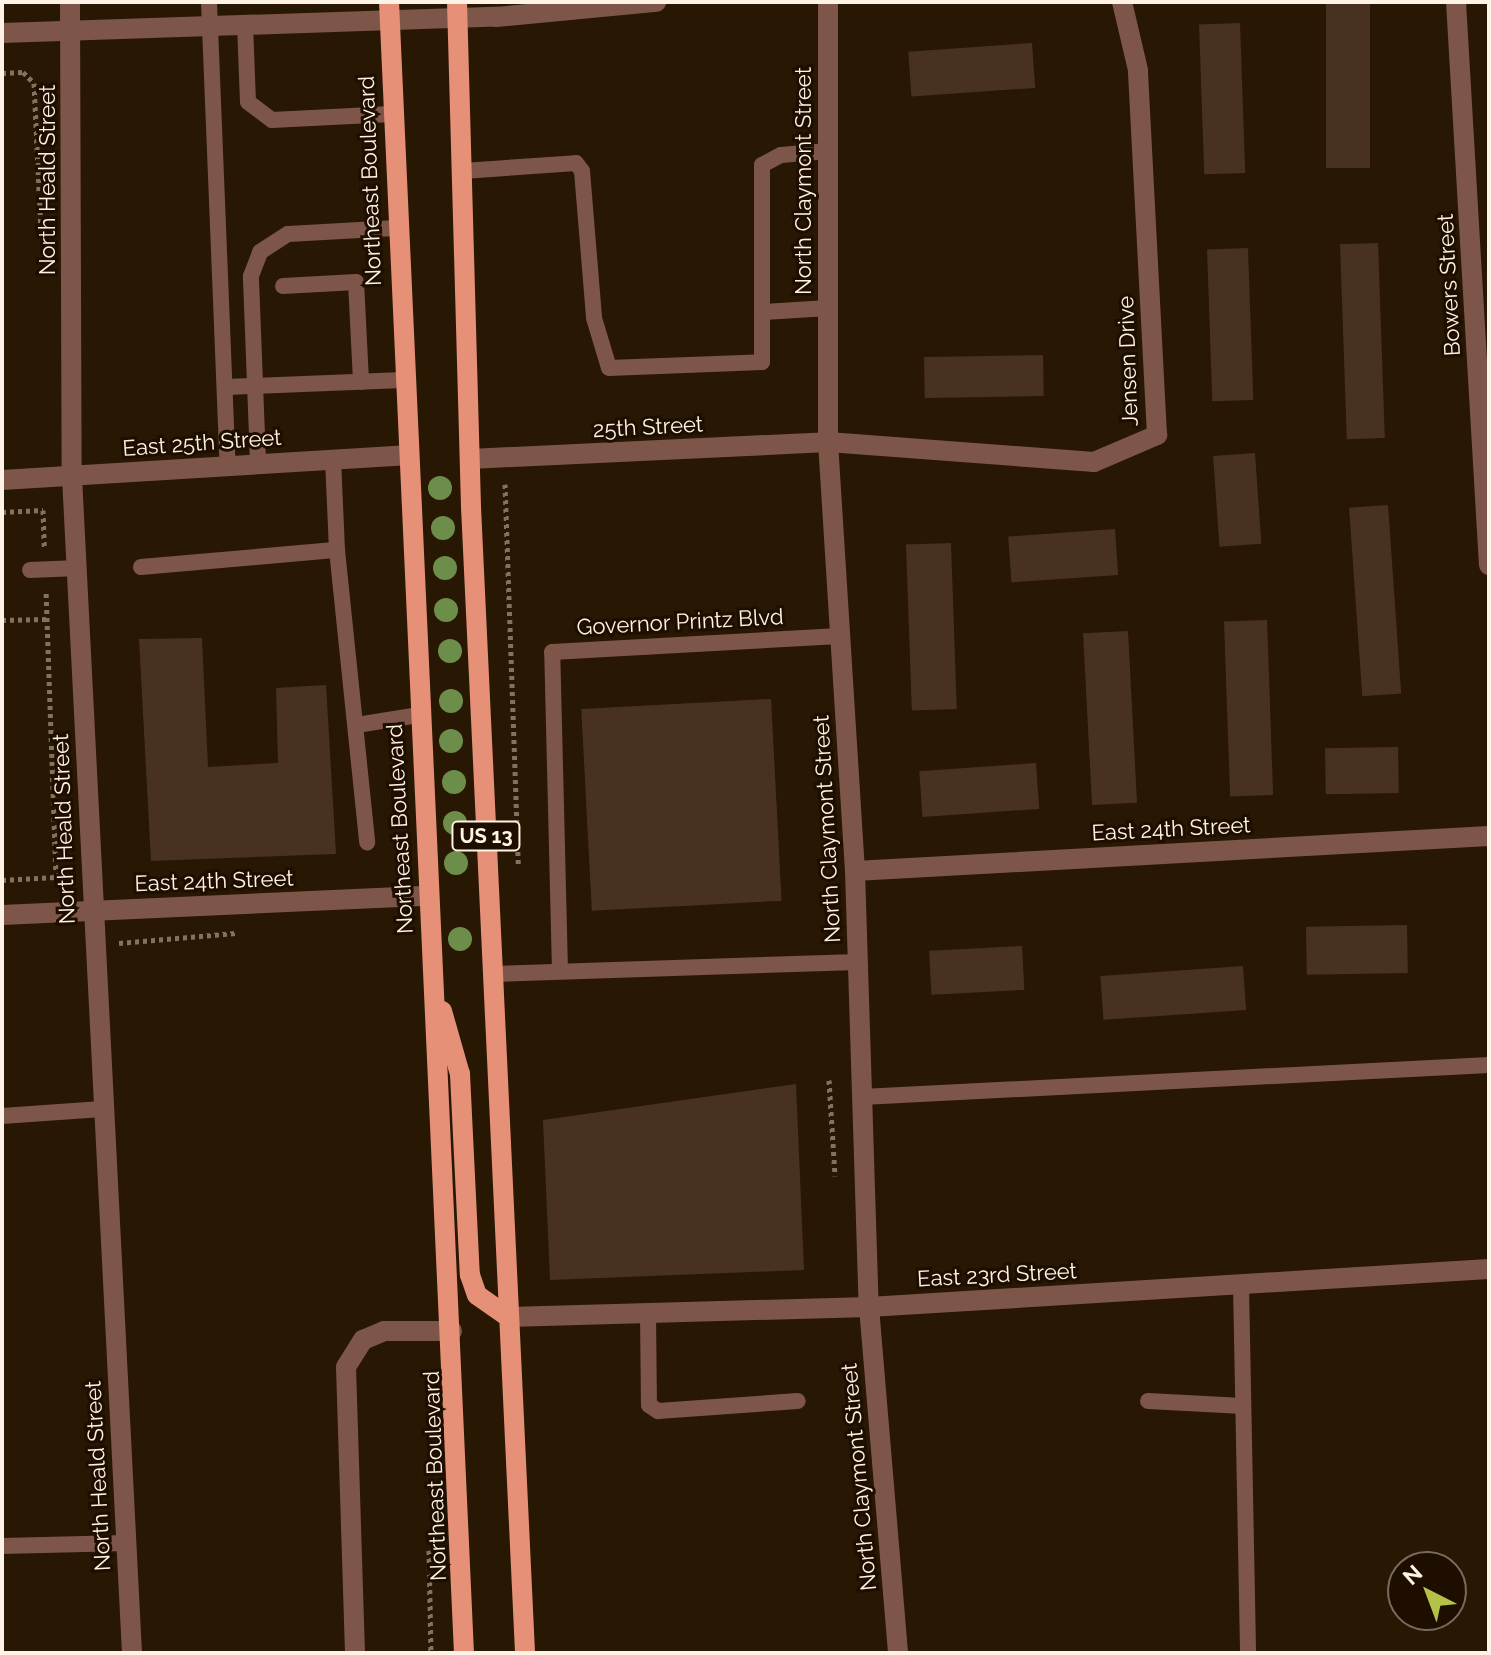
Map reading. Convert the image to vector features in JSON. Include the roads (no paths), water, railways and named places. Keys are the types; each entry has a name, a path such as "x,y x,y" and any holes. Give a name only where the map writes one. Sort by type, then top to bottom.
{"main road":[{"name":"Northeast Boulevard","path":"390,10 391,114 406,455 431,977 452,1331 464,1653"},
{"name":"US 13","path":"457,10 470,459 525,1653"},
{"path":"431,977 460,1074 470,1275 477,1295 508,1317"}],"street":[{"name":"North Heald Street","path":"70,2 72,477 90,910 132,1653"},
{"path":"2,33 245,24 390,10 646,2"},
{"name":"North Claymont Street","path":"828,2 828,442 855,871 869,1307 898,1653"},
{"name":"Jensen Drive","path":"828,442 1094,462 1157,435 1138,70 1122,2"},
{"name":"Bowers Street","path":"1456,2 1489,565"},
{"name":"25th Street","path":"470,459 828,442"},
{"name":"East 25th Street","path":"2,480 406,455"},
{"name":"East 24th Street","path":"855,871 1489,836"},
{"name":"East 24th Street","path":"2,915 428,896"},
{"name":"East 23rd Street","path":"508,1317 869,1307 1489,1269"},
{"path":"355,1653 346,1367 363,1340 384,1331 452,1331"}],"lane":[{"path":"209,2 228,465"},
{"path":"245,24 248,102 272,120 391,114"},
{"path":"463,171 576,163 582,171 594,318 609,368 762,362 762,165 781,155 828,151"},
{"path":"258,462 251,276 260,252 288,234 396,228"},
{"path":"283,286 356,282 361,382"},
{"path":"764,312 828,308"},
{"path":"227,387 403,380"},
{"path":"333,459 337,550 367,842"},
{"path":"141,567 337,550"},
{"path":"37,570 78,568"},
{"name":"Governor Printz Blvd","path":"560,971 552,652 840,636"},
{"path":"357,725 419,715"},
{"path":"493,974 858,962"},
{"path":"862,1097 1489,1065"},
{"path":"2,1116 102,1109"},
{"path":"1241,1285 1248,1653"},
{"path":"648,1313 649,1405 658,1411 798,1401"},
{"path":"1148,1401 1243,1406"},
{"path":"2,1546 126,1543"}]}
